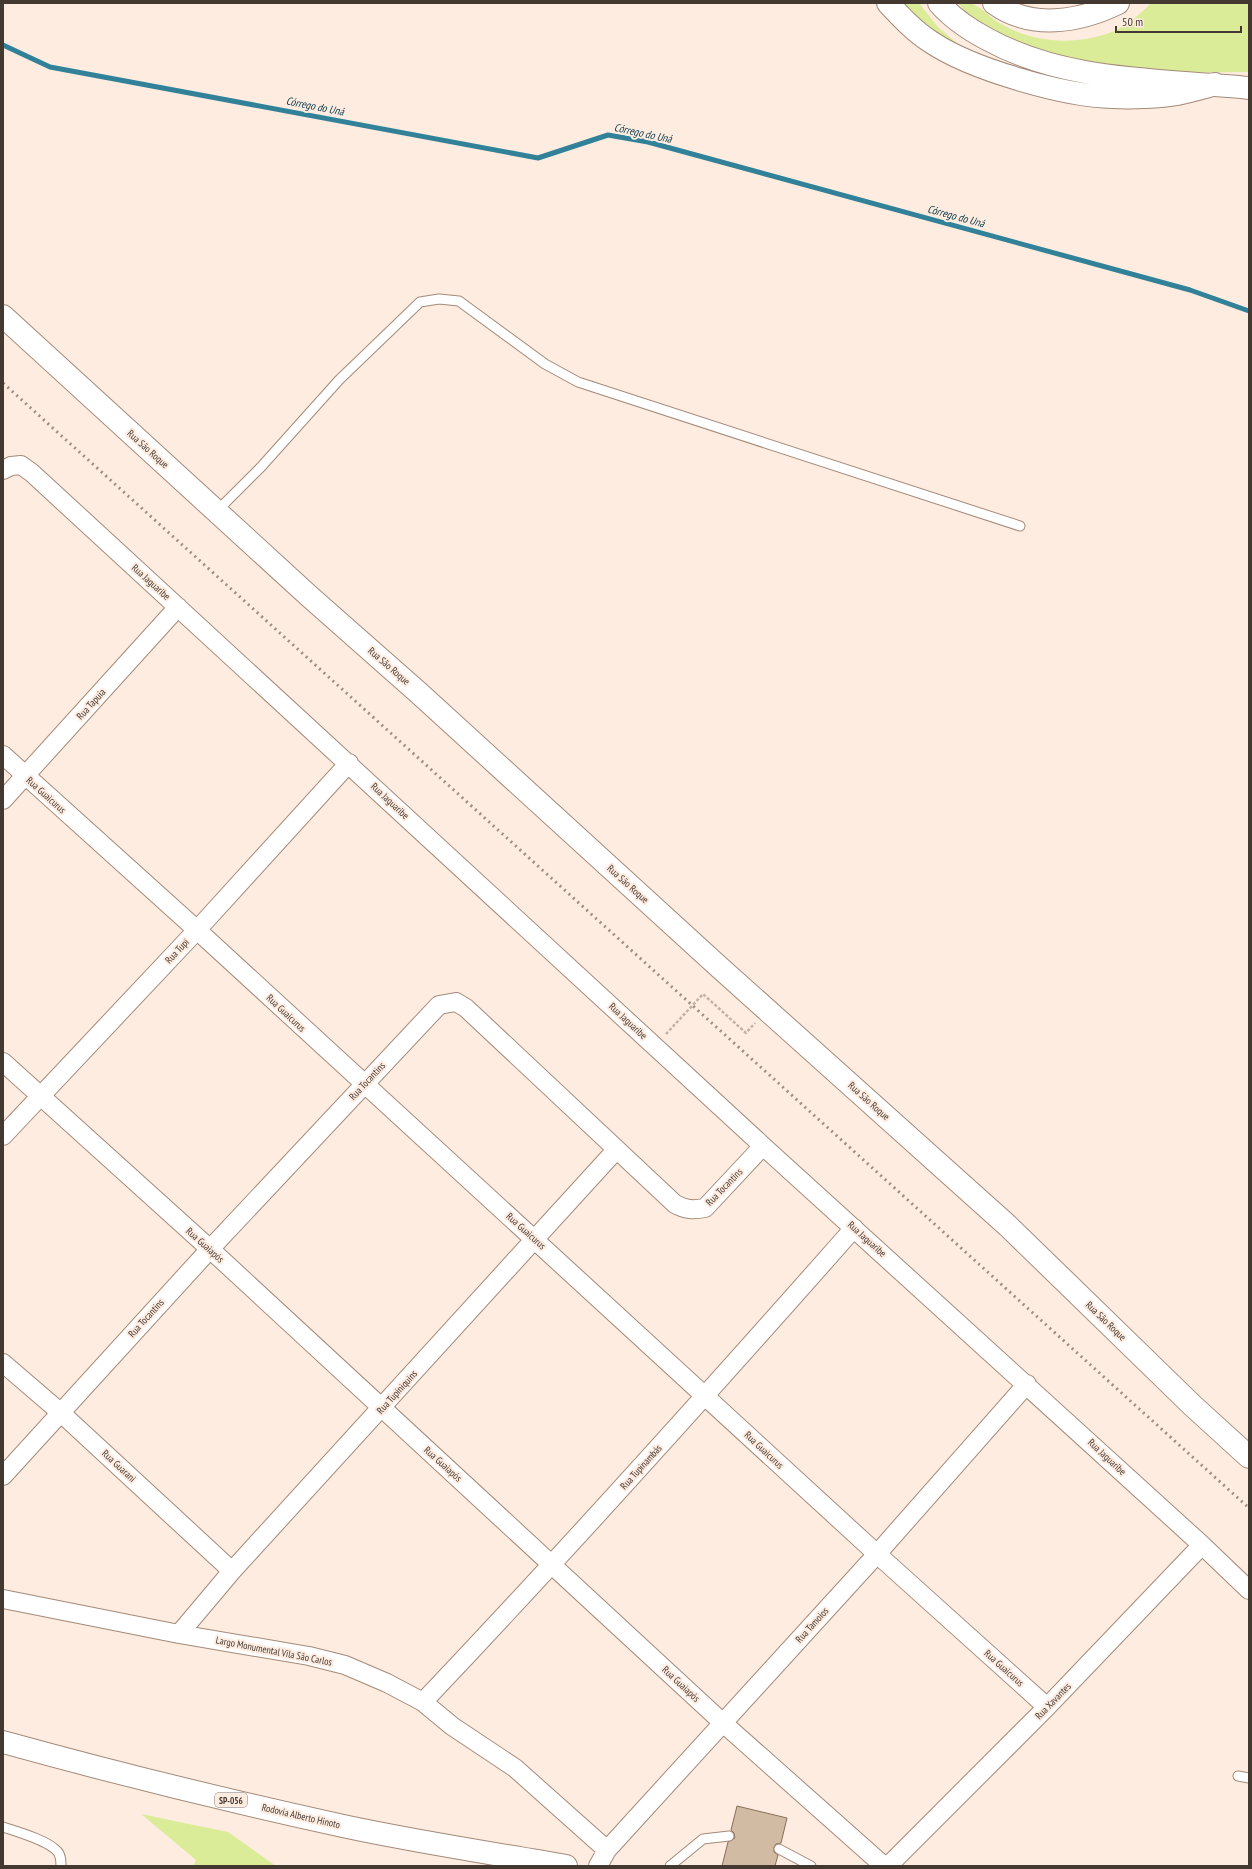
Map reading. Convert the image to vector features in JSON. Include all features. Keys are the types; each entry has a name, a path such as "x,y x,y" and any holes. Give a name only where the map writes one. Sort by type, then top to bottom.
{"main road":[{"path":"888,3 907,23 930,42 953,54 1002,74 1042,85 1112,97 1175,95 1215,84"},
{"path":"939,3 970,30 1000,46 1032,59 1077,72 1249,88"},
{"path":"994,3 1015,15 1041,20 1060,21 1083,17 1118,3"},
{"name":"Rua São Roque","path":"3,316 426,699 712,961 1008,1226 1193,1406 1249,1457"},
{"name":"Rodovia Alberto Hinoto","path":"3,1742 259,1807 460,1849 566,1866"},
{"path":"460,1849 483,1866"},
{"name":"Rodovia Alberto Hinoto","path":"460,1849 514,1866"}],"street":[{"name":"Rua Jaguaribe","path":"3,470 11,466 21,465 32,473 349,763 763,1146 1027,1384 1249,1590"},
{"name":"Rua Tapuia","path":"3,800 178,607"},
{"name":"Rua Guaicurus","path":"3,755 535,1239 877,1554 1047,1707"},
{"name":"Rua Tupi","path":"3,1136 196,930 349,763"},
{"name":"Rua Tocantins","path":"3,1476 210,1249 439,1005 456,1002 466,1008 616,1150 675,1204 683,1208 692,1210 705,1208 763,1146"},
{"name":"Rua Guaiapós","path":"3,1062 210,1249 553,1564 723,1723 884,1866"},
{"name":"Rua Tupiniquins","path":"179,1634 232,1571 616,1150"},
{"name":"Rua Tupinambás","path":"423,1702 553,1564 706,1396 854,1228"},
{"name":"Rua Guarani","path":"3,1363 60,1412 232,1571"},
{"name":"Rua Tamoios","path":"598,1866 607,1850 877,1554 1027,1384"},
{"name":"Rua Xavantes","path":"896,1862 1202,1545"},
{"name":"Largo Monumental Vila São Carlos","path":"3,1599 179,1634 309,1656 345,1665 387,1683 423,1702 452,1726 515,1768 607,1850"}],"lane":[{"path":"217,511 261,467 339,380 420,302 439,299 458,301 545,364 578,382 1020,526"},
{"path":"1238,1776 1249,1778"},
{"path":"3,1827 48,1844 57,1850 60,1855 61,1866"},
{"path":"670,1866 703,1839 729,1836"},
{"path":"779,1849 811,1866"}],"path":[{"path":"667,1033 703,994 746,1033 758,1020"}],"green space":[{"path":"900,3 919,3 938,27 965,50 942,39"},
{"path":"958,3 973,4 999,23 1015,31 1039,38 1065,41 1090,38 1117,30 1141,13 1151,3 1249,3 1249,72 1129,73 1022,50 970,17"},
{"path":"141,1814 228,1832 276,1866 193,1866 196,1860"}],"building":[{"path":"737,1806 787,1818 781,1843 776,1844 774,1847 774,1852 778,1855 775,1866 722,1866 728,1842 735,1838 734,1833 731,1830"}],"waterway":[{"name":"Córrego do Uná","path":"3,45 50,67 538,158 608,135 648,142 1190,290 1249,311"}],"railway":[{"path":"3,383 1249,1508"}]}
